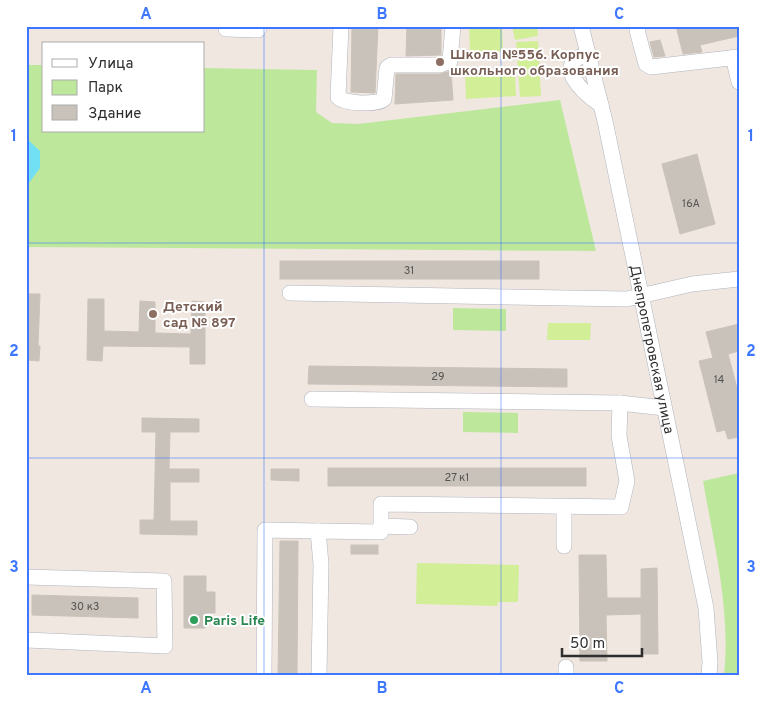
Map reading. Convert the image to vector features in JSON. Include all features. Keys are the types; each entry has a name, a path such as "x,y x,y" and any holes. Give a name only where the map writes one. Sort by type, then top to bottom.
{"street":[{"path":"226,26 226,29 258,30 260,26"},
{"path":"341,26 338,97 346,102 378,103 384,99 387,68 391,65 440,65 450,62 453,26"},
{"name":"Днепропетровская улица","path":"581,26 601,105 706,608 710,662 709,675"},
{"path":"638,26 637,30 646,64 651,67 736,57 739,82"},
{"path":"589,54 577,57 572,62 571,69 574,80 584,93 601,105"},
{"path":"290,293 627,299 692,284 739,279"},
{"path":"312,399 620,402 664,408"},
{"path":"264,675 265,530 381,532 381,504 621,508 627,481 619,436 620,402"},
{"path":"564,506 564,546"},
{"path":"381,526 410,527"},
{"path":"318,531 320,564 319,675"},
{"path":"26,577 164,581 165,646 26,640"}],"green space":[{"path":"469,26 502,26 503,51 470,52"},
{"path":"512,26 537,26 538,36 515,40"},
{"path":"538,41 541,96 520,97 516,42"},
{"path":"26,65 42,65 42,132 205,132 205,68 317,70 316,112 332,123 358,124 560,100 596,251 26,247"},
{"path":"515,69 516,96 466,99 465,72"},
{"path":"453,308 506,309 506,331 453,330"},
{"path":"548,323 591,323 590,340 547,340"},
{"path":"463,412 518,413 518,433 463,432"},
{"path":"739,473 739,675 724,675 726,651 723,602 703,481"},
{"path":"417,563 519,565 518,602 498,602 497,606 416,604"}],"water":[{"path":"26,138 40,151 40,168 26,187"}],"building":[{"path":"352,26 378,26 375,93 351,92"},
{"path":"407,26 441,26 441,55 406,56"},
{"path":"676,26 739,26 739,36 700,45 702,52 683,54"},
{"path":"660,40 665,56 654,57 650,42"},
{"path":"451,71 453,100 395,104 396,74 440,74"},
{"path":"697,154 715,224 680,234 662,164"},
{"path":"280,261 539,261 539,279 280,279"},
{"path":"26,294 40,294 39,361 26,360"},
{"path":"88,299 104,299 104,331 139,332 140,301 155,302 155,333 191,334 192,301 205,302 205,364 190,364 190,347 103,346 102,361 87,360"},
{"path":"739,324 739,351 728,354 739,396 739,437 728,439 725,430 717,432 699,361 713,358 706,332"},
{"path":"309,366 567,369 567,387 308,384"},
{"path":"142,418 199,419 199,432 170,432 169,469 199,469 199,482 170,482 170,521 197,521 197,535 140,534 140,520 154,520 156,432 142,432"},
{"path":"328,468 586,468 586,486 328,486"},
{"path":"271,469 299,469 299,481 271,480"},
{"path":"280,541 298,541 297,675 278,675"},
{"path":"351,545 378,545 378,554 351,554"},
{"path":"579,555 606,555 607,598 641,598 641,569 657,568 658,654 641,654 641,614 606,615 607,661 580,661"},
{"path":"184,576 206,576 206,592 215,592 215,613 205,613 205,628 184,628"},
{"path":"32,595 138,598 138,618 32,615"}],"place":[{"name":"Школа №556. Корпус школьного образования","path":"440,62"},
{"name":"Детский сад № 897","path":"153,314"},
{"name":"Paris Life","path":"194,620"}]}
